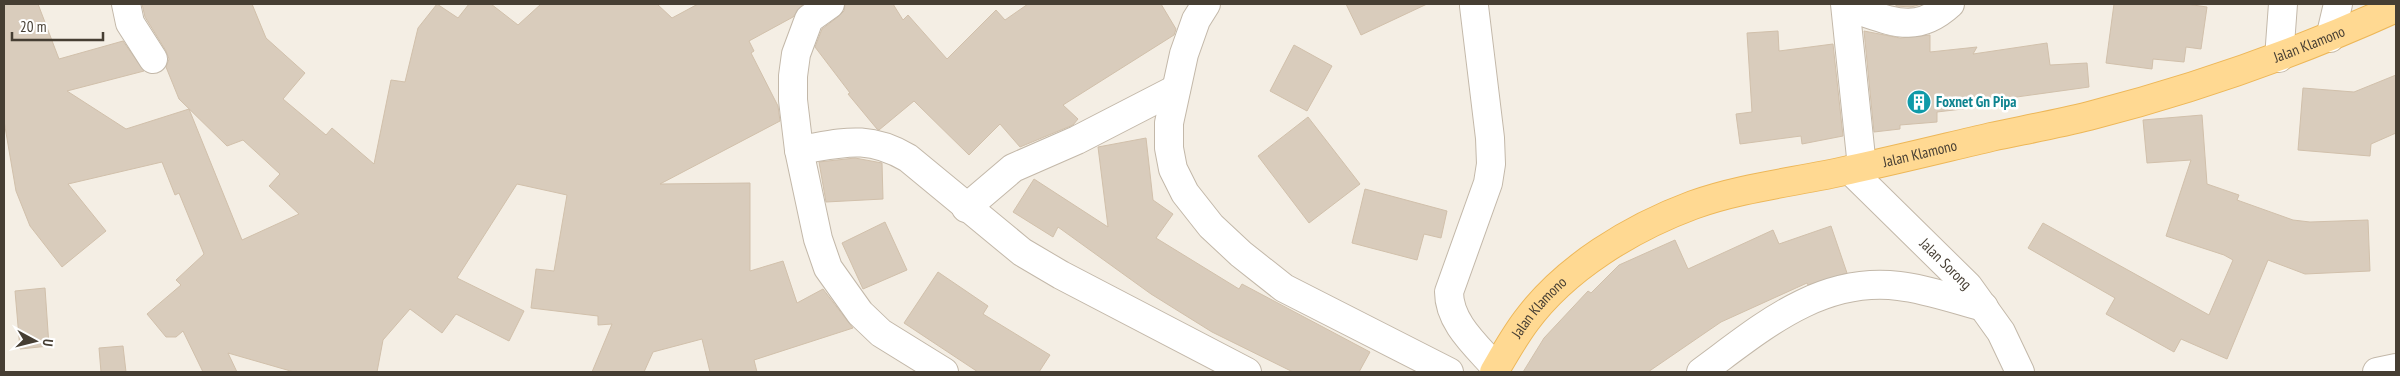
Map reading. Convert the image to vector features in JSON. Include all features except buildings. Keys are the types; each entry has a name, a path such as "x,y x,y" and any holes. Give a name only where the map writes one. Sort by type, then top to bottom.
{"main road":[{"name":"Jalan Klamono","path":"1495,370 1525,322 1546,297 1609,246 1693,206 1785,182 2089,116 2279,58 2330,38 2396,8"}],"street":[{"path":"126,4 130,23 153,59"},
{"path":"830,4 809,19 796,54 793,100 799,150 818,239 828,268 860,313 881,333 944,372"},
{"path":"1206,4 1196,20 1184,54 1169,123 1169,148 1173,169 1185,192 1211,226 1241,254 1284,288 1449,372"},
{"path":"1856,168 1846,6 1904,24 1918,24 1939,13 1950,4"},
{"path":"2279,58 2283,4"},
{"path":"2330,38 2338,4"},
{"path":"1474,6 1490,138 1491,164 1488,184 1449,292 1449,302 1461,328 1495,370"},
{"path":"966,208 1012,168 1077,140 1176,90"},
{"path":"799,150 853,142 873,142 884,145 908,158 966,208 1022,252 1061,275 1247,372"},
{"name":"Jalan Sorong","path":"1856,168 1968,286 2001,332 2020,372"},
{"path":"1701,372 1781,314 1811,299 1858,286 1899,286 1984,307"},
{"path":"2377,372 2396,368"}],"place":[{"name":"Foxnet Gn Pipa","path":"1919,102"}]}
